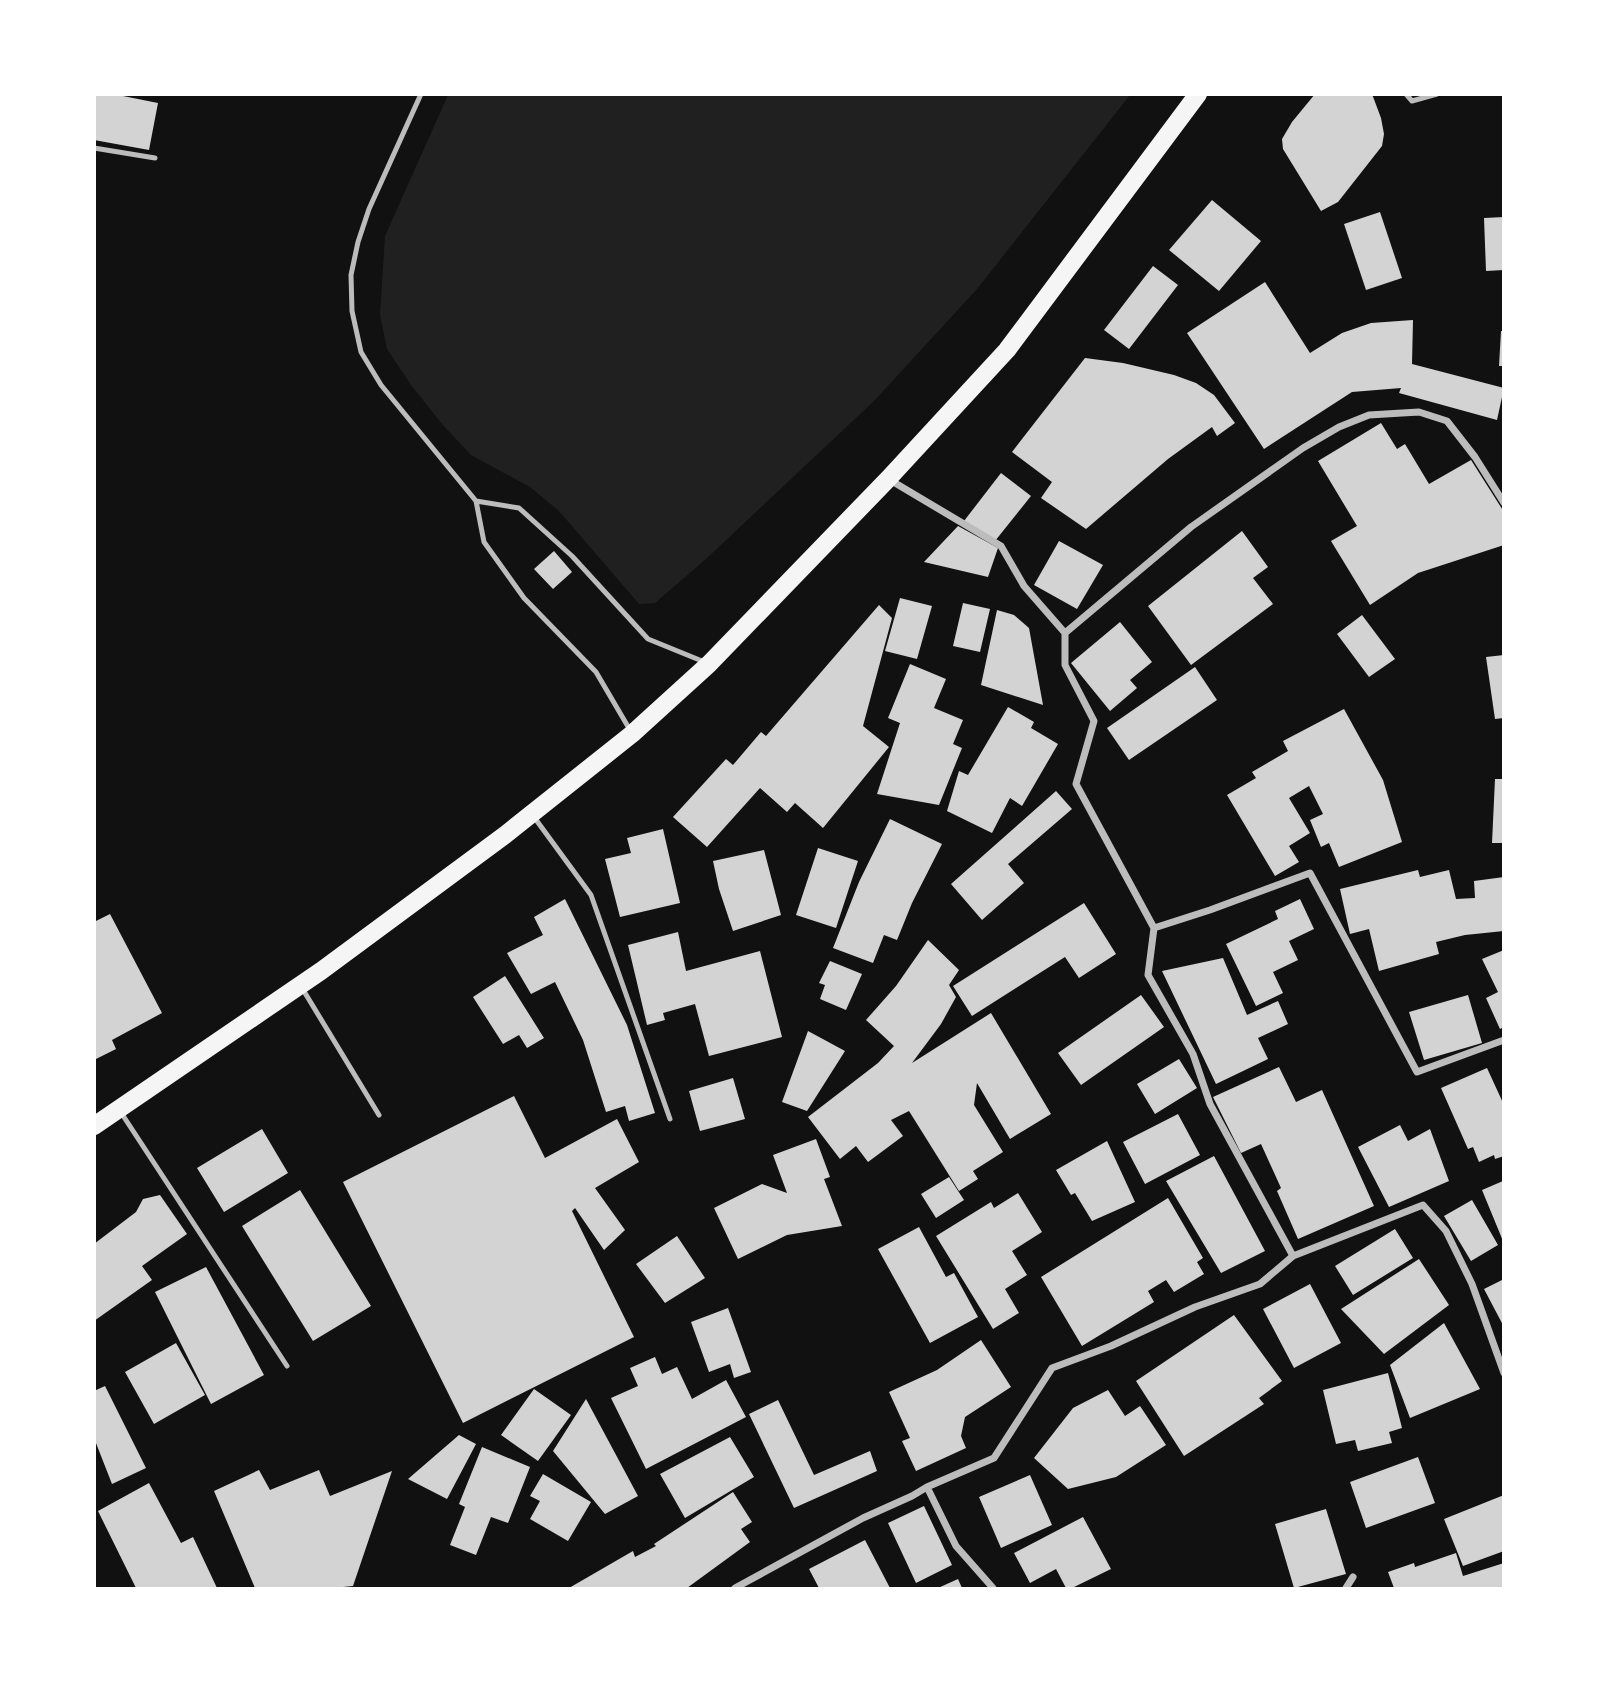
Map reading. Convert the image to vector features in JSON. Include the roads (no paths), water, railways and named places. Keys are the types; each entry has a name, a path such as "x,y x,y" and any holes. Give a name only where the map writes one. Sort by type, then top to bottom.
{"main road":[{"path":"94,1126 301,985 532,814 632,734 709,664 888,479 1007,350 1198,94"}],"street":[{"path":"1065,633 1191,527 1303,448 1339,427 1368,415 1419,412 1447,421 1475,457 1503,503"},
{"path":"888,479 1001,545 1024,586 1065,633 1065,665 1094,721 1076,784 1154,928 1149,975 1193,1054 1210,1104 1293,1256"},
{"path":"1154,928 1310,873 1417,1072 1503,1040"},
{"path":"735,1588 927,1487 994,1458 1052,1368 1111,1346 1195,1307 1260,1284 1293,1256 1423,1205 1446,1231 1472,1284 1503,1373"},
{"path":"927,1487 956,1546 993,1588"},
{"path":"1346,1588 1353,1577"}],"lane":[{"path":"421,94 369,209 358,242 351,275 352,312 361,352 380,385 476,501 484,542 524,598 596,672 632,734"},
{"path":"1406,94 1412,101 1437,94"},
{"path":"94,148 155,158"},
{"path":"476,501 519,508 572,556 648,639 709,664"},
{"path":"532,814 591,895 670,1119"},
{"path":"301,985 379,1115"},
{"path":"120,1110 287,1366"}]}
